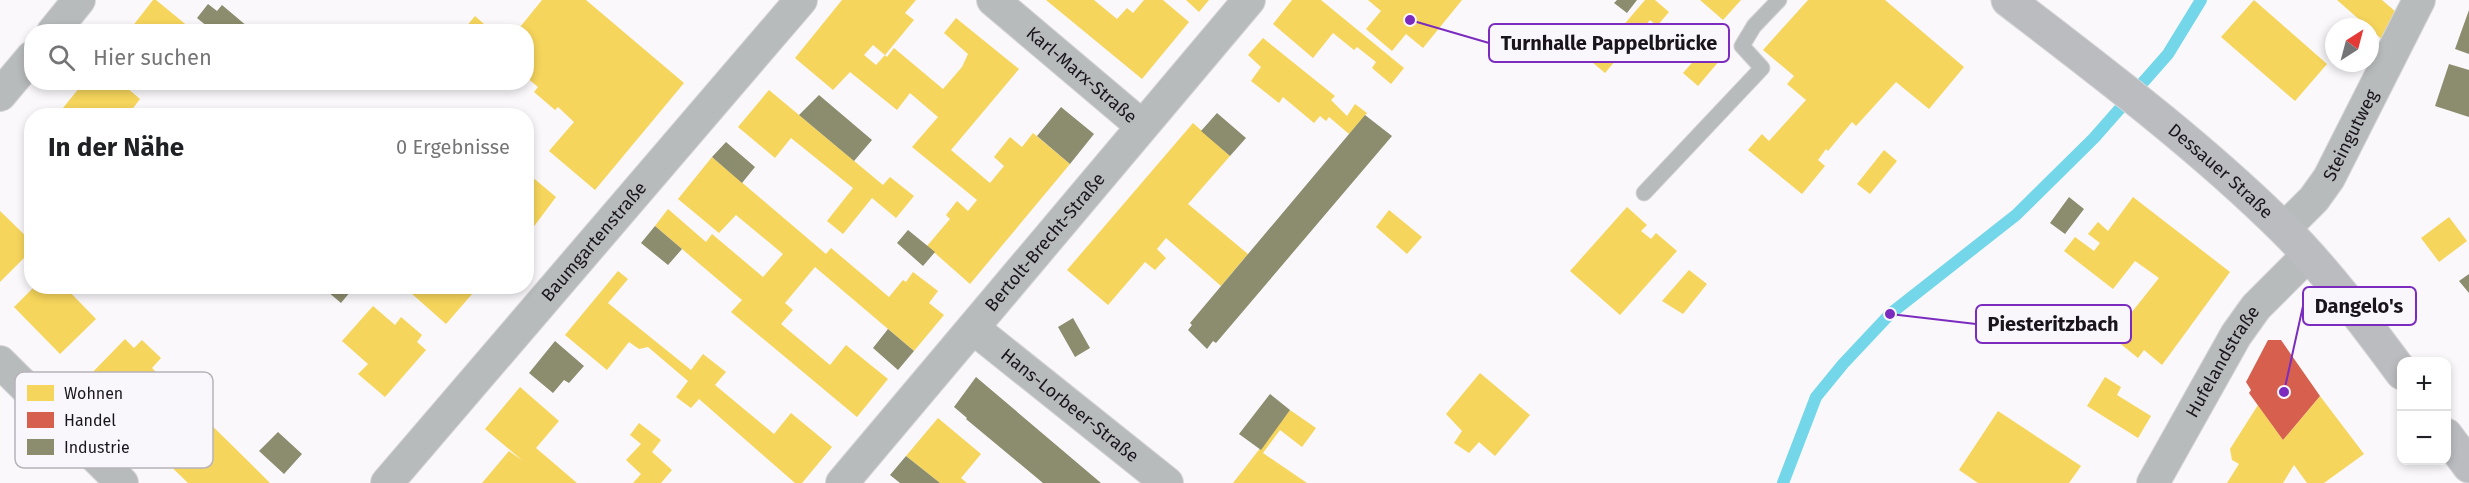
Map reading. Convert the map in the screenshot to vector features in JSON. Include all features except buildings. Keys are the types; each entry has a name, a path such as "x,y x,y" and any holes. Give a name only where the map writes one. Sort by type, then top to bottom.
{"main road":[{"name":"Dessauer Straße","path":"2008,0 2094,66 2218,168 2284,229 2342,294 2397,366"},
{"path":"2451,442 2469,466"}],"street":[{"path":"60,24 79,0"},
{"name":"Baumgartenstraße","path":"387,483 801,0"},
{"name":"Karl-Marx-Straße","path":"993,0 1142,126"},
{"name":"Bertolt-Brecht-Straße","path":"842,483 1249,0"},
{"name":"Steingutweg","path":"2284,229 2314,199 2329,178 2419,0"},
{"path":"0,95 24,66"},
{"name":"Hufelandstraße","path":"2152,483 2236,335 2256,307 2308,255"},
{"name":"Hans-Lorbeer-Straße","path":"973,328 1167,483"},
{"path":"0,362 15,377"},
{"path":"107,468 122,483"}],"lane":[{"path":"1644,193 1762,68 1742,46 1754,26 1779,0"}],"waterway":[{"path":"1783,483 1816,397 1843,364 1890,314 2016,215 2094,138 2168,54 2201,0"}],"place":[{"name":"Turnhalle Pappelbrücke","path":"1410,20"},
{"name":"Piesteritzbach","path":"1890,314"},
{"name":"Dangelo's","path":"2284,392"}]}
